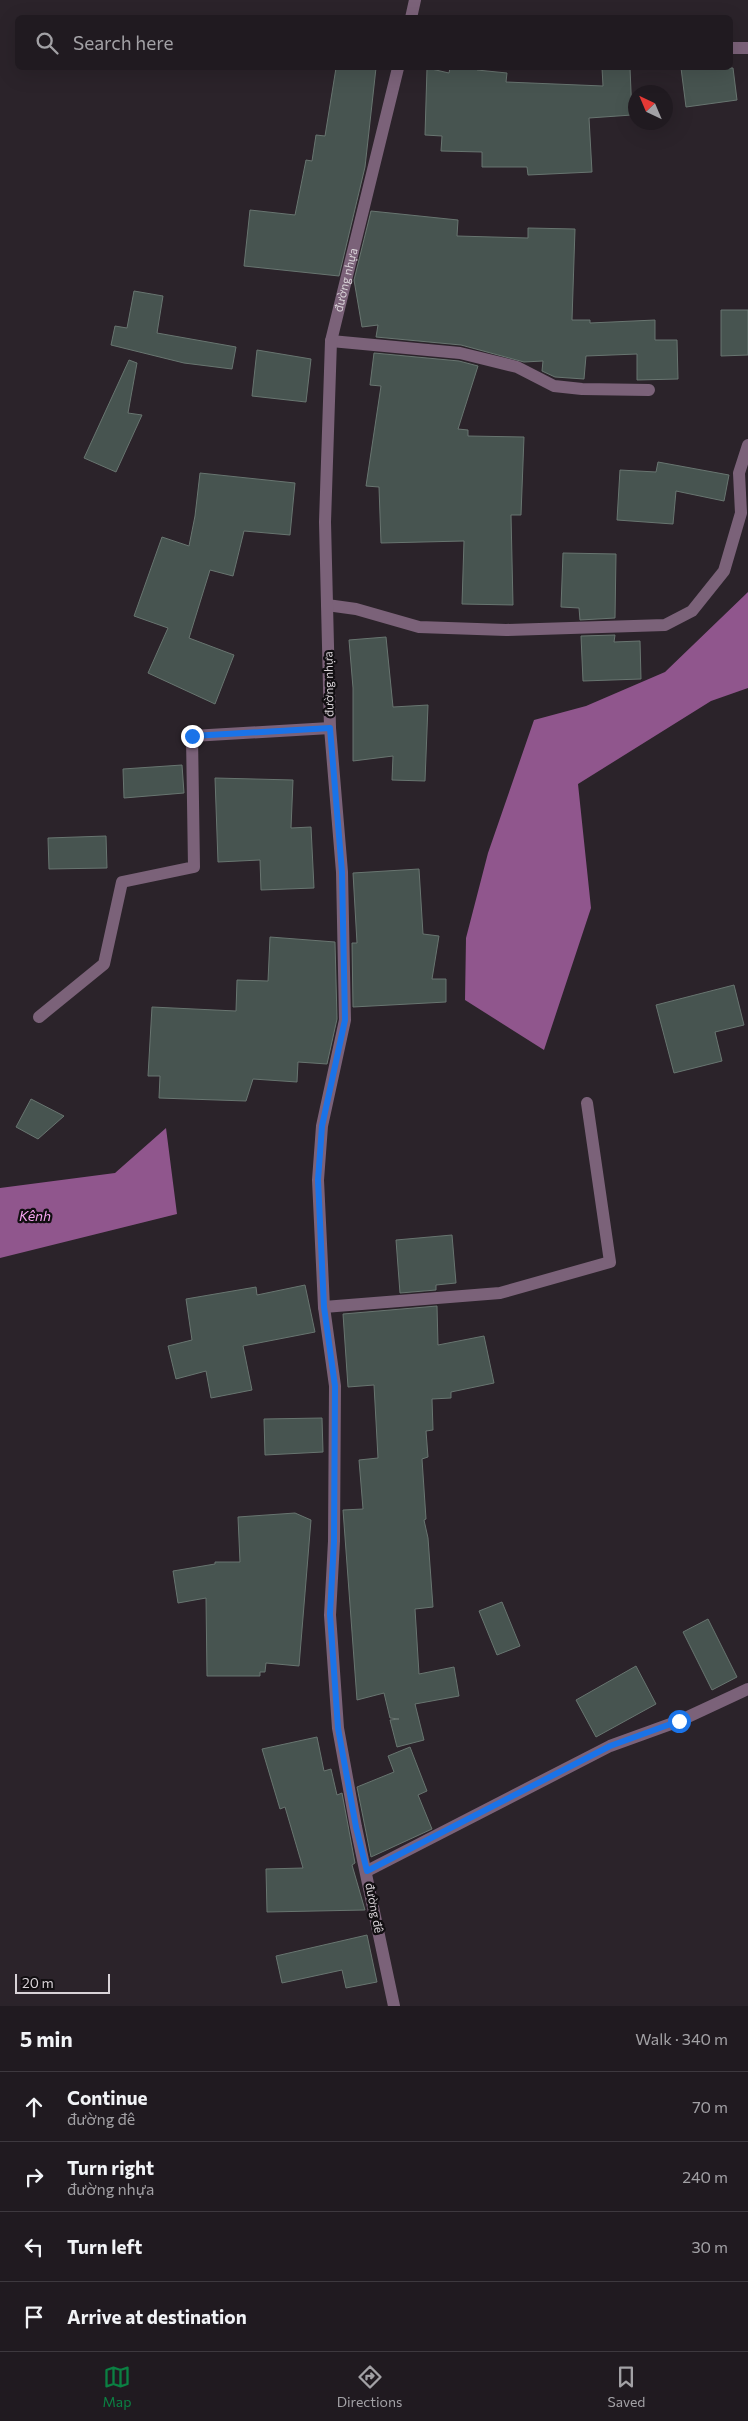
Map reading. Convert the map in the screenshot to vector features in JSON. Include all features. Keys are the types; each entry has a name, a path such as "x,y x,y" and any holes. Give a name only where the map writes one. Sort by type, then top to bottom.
{"street":[{"path":"412,15 415,0"},
{"path":"733,48 748,48"},
{"name":"đường nhựa","path":"367,1871 356,1827 337,1709 330,1614 334,1541 335,1386 324,1307 318,1180 322,1126 345,1020 342,872 330,728 324,522 332,341 398,70"},
{"path":"332,341 460,352 517,367 554,386 649,390"},
{"path":"327,605 356,609 419,627 506,630 665,625 692,611 724,571 741,513 739,473 748,445"},
{"path":"39,1017 104,964 122,882 194,867 192,736 330,728"},
{"path":"324,1307 500,1293 610,1262 587,1103"},
{"name":"đường đê","path":"394,2006 367,1871 610,1746 679,1721 748,1689"}],"water":[{"path":"748,592 748,688 711,701 578,784 591,908 544,1050 465,1000 466,938 488,853 534,720 586,706 665,672"},
{"name":"Kênh","path":"166,1128 177,1214 0,1258 0,1188 115,1173"}],"building":[{"path":"733,68 737,100 686,107 681,70 733,70"},
{"path":"336,70 376,70 365,167 339,276 244,266 250,210 295,215 306,160 312,161 316,135 325,136"},
{"path":"427,70 449,73 450,70 477,70 507,73 506,82 603,86 602,70 630,70 628,115 589,118 592,172 528,175 527,167 482,167 482,152 441,151 442,136 425,135"},
{"path":"371,211 458,220 457,236 528,238 528,228 575,229 572,320 590,320 590,323 655,320 655,340 677,340 678,379 637,380 637,354 586,356 584,379 555,377 542,371 543,361 524,362 461,345 376,337 378,325 362,327 354,280"},
{"path":"134,291 163,296 157,333 236,347 232,369 184,363 111,345 115,326 127,328"},
{"path":"721,310 748,310 748,355 721,356"},
{"path":"257,350 311,359 306,402 252,396"},
{"path":"374,353 459,361 478,366 458,429 468,430 468,436 524,437 521,515 511,515 513,605 462,604 464,541 381,543 379,487 366,486 381,386 370,385"},
{"path":"129,360 137,363 128,413 142,415 116,472 84,458"},
{"path":"658,462 729,475 724,501 676,491 673,524 617,520 620,470 656,472"},
{"path":"200,473 295,483 290,535 244,531 233,576 210,570 189,638 234,655 215,704 148,673 168,628 134,616 162,537 189,546"},
{"path":"563,553 616,554 615,618 580,620 579,608 561,607"},
{"path":"615,635 614,642 640,641 641,679 583,681 581,636"},
{"path":"386,637 393,707 428,705 425,781 392,780 393,756 353,761 353,688 349,640"},
{"path":"182,765 184,793 124,798 123,769"},
{"path":"215,778 293,780 291,828 311,827 314,888 261,890 260,860 218,862"},
{"path":"106,836 107,868 49,869 48,838"},
{"path":"419,869 423,934 439,936 432,979 446,979 446,1002 353,1007 352,943 357,943 353,873"},
{"path":"270,937 335,942 337,1019 327,1064 298,1062 297,1082 253,1079 246,1101 159,1098 160,1076 148,1076 152,1007 236,1011 237,980 268,981"},
{"path":"734,985 744,1025 715,1032 722,1061 674,1073 656,1005"},
{"path":"31,1099 64,1116 38,1139 16,1127"},
{"path":"452,1235 456,1283 436,1285 436,1290 400,1293 396,1240"},
{"path":"305,1285 315,1332 243,1346 252,1390 211,1398 206,1371 176,1379 168,1346 192,1340 186,1299 256,1287 257,1295"},
{"path":"437,1306 438,1345 484,1336 494,1383 451,1392 451,1398 432,1399 433,1430 426,1431 428,1457 422,1459 426,1519 424,1520 428,1538 433,1607 415,1609 419,1674 454,1667 459,1696 415,1704 424,1740 397,1747 390,1720 399,1719 390,1718 384,1693 357,1700 343,1510 363,1509 359,1460 378,1458 374,1385 348,1387 343,1314"},
{"path":"322,1418 323,1452 265,1455 264,1419"},
{"path":"295,1513 311,1520 299,1666 266,1663 265,1672 260,1672 260,1676 207,1676 206,1598 178,1603 173,1571 215,1564 215,1562 240,1562 238,1517"},
{"path":"502,1602 520,1646 497,1655 479,1611"},
{"path":"708,1619 737,1677 712,1690 683,1632"},
{"path":"636,1666 656,1704 596,1737 576,1700"},
{"path":"317,1737 324,1771 331,1769 337,1795 342,1793 355,1863 352,1865 365,1910 267,1912 266,1869 303,1868 285,1807 280,1809 262,1749"},
{"path":"410,1747 427,1791 418,1795 432,1829 371,1857 357,1787 394,1772 388,1756"},
{"path":"367,1935 377,1982 346,1988 342,1970 282,1983 276,1956"}],"route":[{"path":"192,736 330,728 342,872 345,1020 322,1126 318,1180 324,1307 335,1386 334,1541 330,1614 338,1728 356,1827 367,1871 610,1746 679,1721"}]}
